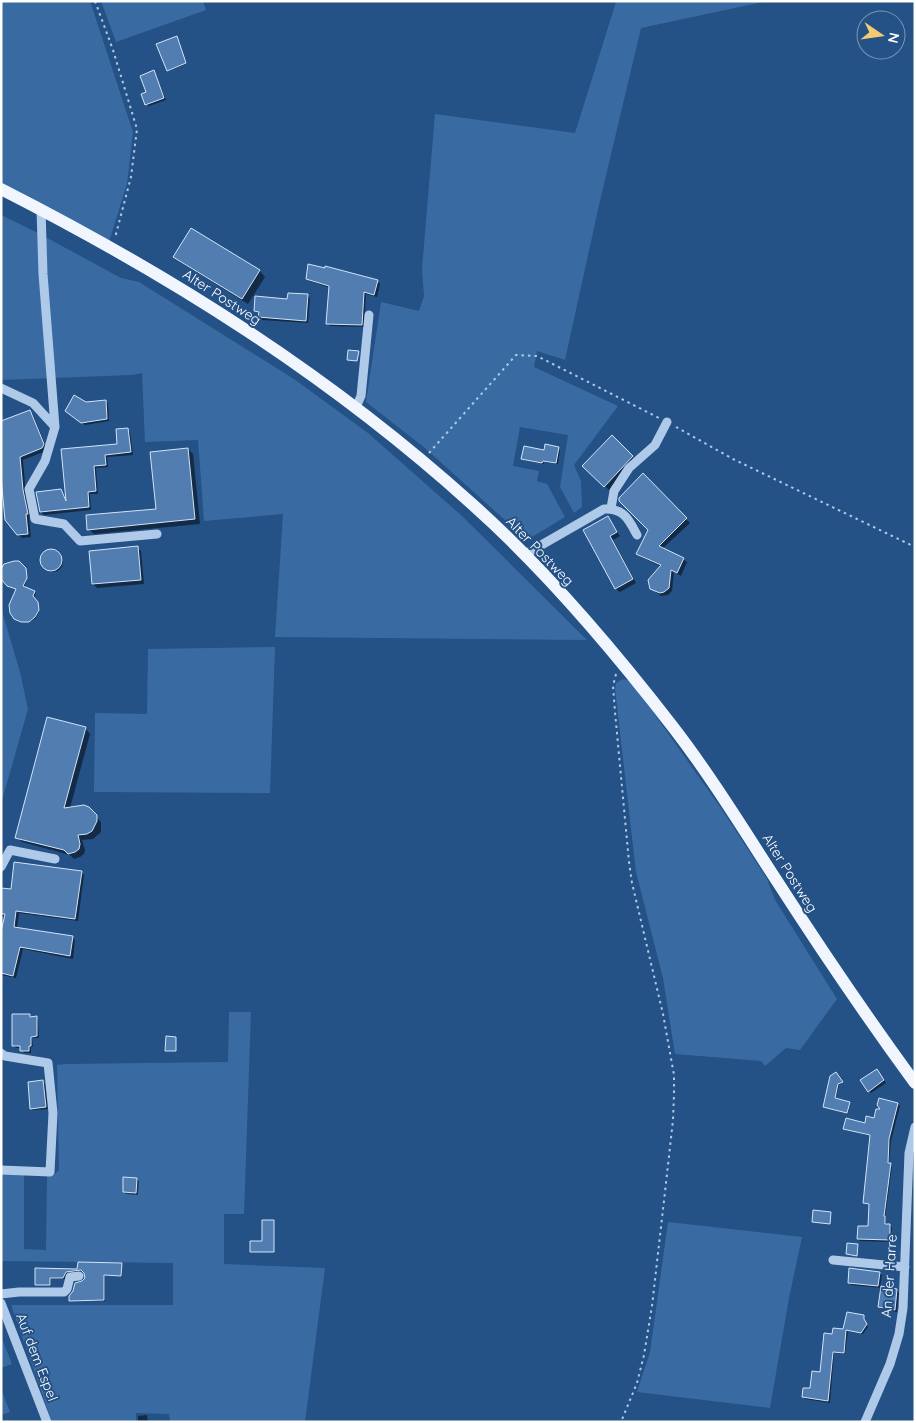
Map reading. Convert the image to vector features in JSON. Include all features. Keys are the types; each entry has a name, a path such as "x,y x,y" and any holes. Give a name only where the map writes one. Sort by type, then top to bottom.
{"main road":[{"name":"Alter Postweg","path":"1,189 113,248 179,286 281,352 356,407 475,506 545,576 620,662 674,729 748,835 824,954 915,1083"}],"street":[{"path":"41,209 43,274 55,427 44,460 29,489 35,519 64,524 80,541 156,534"},
{"path":"356,407 361,396 369,315"},
{"path":"1,388 33,403 55,427"},
{"path":"611,508 614,491 629,468 655,445 667,422"},
{"path":"524,555 604,509 611,508 627,516 637,535"},
{"path":"1,867 10,850 55,859"},
{"path":"1,1053 5,1056 48,1063 53,1113 50,1172 1,1170"},
{"name":"An der Harre","path":"866,1422 890,1364 899,1334 903,1308 909,1154 915,1127"},
{"path":"833,1260 905,1267"},
{"path":"1,1294 64,1292 70,1277 79,1276"},
{"name":"Auf dem Espel","path":"1,1303 46,1422"}],"path":[{"path":"95,1 138,129 131,177 113,248"},
{"path":"620,662 613,686 629,862 632,884 663,1014 674,1075 673,1120 646,1345 637,1382 621,1422"}],"shaded area":[{"path":"1,1 90,1 133,132 127,184 109,242 1,183"},
{"path":"101,1 203,1 206,10 116,42"},
{"path":"768,1 641,28 565,360 537,351 534,367 618,406 574,465 581,481 582,507 574,513 560,487 568,435 520,427 513,466 539,471 537,481 547,484 565,517 527,540 425,448 366,402 381,302 419,311 424,296 422,269 435,114 575,133 616,2"},
{"path":"1,215 121,278 139,282 294,379 368,433 462,516 587,640 275,637 283,514 204,521 198,440 145,442 142,373 132,375 1,380"},
{"path":"1,608 20,672 28,709 1,804"},
{"path":"275,647 270,793 94,792 95,713 147,714 148,649"},
{"path":"623,679 631,681 723,811 767,879 775,900 837,999 800,1050 786,1048 765,1066 761,1061 675,1054 663,978 636,872 615,689 616,683"},
{"path":"229,1012 251,1012 244,1214 224,1214 224,1264 325,1268 305,1422 170,1422 169,1414 136,1413 136,1422 52,1422 11,1305 173,1305 173,1263 1,1261 1,1173 24,1173 24,1249 46,1250 47,1174 55,1174 59,1170 57,1065 228,1062"},
{"path":"668,1222 802,1237 789,1298 770,1408 637,1392 650,1352"},
{"path":"1,1336 12,1364 1,1368"},
{"path":"1,1389 10,1412 1,1415"}],"building":[{"path":"177,36 186,63 167,71 156,44"},
{"path":"154,70 164,98 145,105 141,94 146,92 140,76"},
{"path":"191,228 260,270 242,299 173,257"},
{"path":"308,264 325,268 325,266 378,280 374,295 364,292 362,325 326,324 329,286 306,279"},
{"path":"288,293 308,294 306,321 258,317 259,312 254,311 255,296 287,299"},
{"path":"348,350 359,351 357,361 347,360"},
{"path":"74,395 86,402 106,400 107,419 81,423 65,411"},
{"path":"30,410 44,444 42,448 20,457 23,490 28,514 26,514 28,534 17,535 5,520 1,477 1,421"},
{"path":"128,428 131,452 105,455 106,465 94,466 96,491 88,492 89,507 40,512 36,492 61,489 66,501 61,449 117,444 116,429"},
{"path":"612,435 633,456 604,487 582,466"},
{"path":"545,444 559,447 556,463 543,461 542,463 521,459 524,446 544,450"},
{"path":"188,448 195,519 87,530 86,515 156,509 150,452"},
{"path":"643,473 687,518 659,546 684,558 677,573 671,570 669,588 660,593 650,589 648,580 661,565 636,554 648,530 619,501 619,498"},
{"path":"608,516 617,532 610,536 633,579 615,589 583,530"},
{"path":"138,546 141,580 92,584 89,551"},
{"path":"51,549 59,552 62,560 59,568 51,571 43,568 40,560 43,552"},
{"path":"19,561 26,568 27,578 23,586 35,591 33,596 38,602 39,610 29,622 21,622 14,619 10,613 9,605 16,589 7,586 1,579 1,569 4,564"},
{"path":"47,717 86,727 64,808 84,805 97,815 97,821 92,831 87,834 78,835 79,849 68,854 64,850 15,838"},
{"path":"14,862 82,871 75,919 16,911 14,927 73,936 70,956 20,947 13,976 1,973 1,932 5,914 1,914 1,888 11,889"},
{"path":"12,1014 30,1014 30,1017 37,1016 37,1036 31,1037 29,1051 20,1051 20,1046 12,1046"},
{"path":"166,1036 176,1037 176,1051 165,1051"},
{"path":"877,1069 884,1080 868,1092 860,1080"},
{"path":"836,1072 843,1082 838,1084 835,1098 850,1102 847,1113 823,1107 830,1076"},
{"path":"43,1080 46,1107 30,1109 28,1082"},
{"path":"879,1098 898,1103 889,1139 888,1163 891,1163 884,1216 885,1224 890,1224 890,1240 857,1239 858,1226 868,1226 869,1204 863,1203 870,1135 843,1129 846,1118 865,1123 866,1116 874,1118 876,1109 880,1109 877,1105"},
{"path":"123,1177 137,1178 136,1193 123,1192"},
{"path":"813,1210 831,1212 830,1224 812,1222"},
{"path":"262,1220 274,1220 274,1252 250,1252 250,1241 262,1241"},
{"path":"847,1243 858,1244 857,1256 846,1254"},
{"path":"78,1262 122,1263 121,1276 104,1275 104,1300 69,1301 69,1296 73,1291 75,1283 85,1278 81,1270 66,1272 63,1278 50,1278 50,1285 35,1285 35,1268 77,1269"},
{"path":"849,1268 880,1272 878,1286 848,1283"},
{"path":"881,1286 897,1289 895,1310 878,1307"},
{"path":"847,1312 864,1315 867,1324 861,1333 846,1330 844,1353 833,1352 828,1401 802,1397 803,1388 810,1388 812,1371 820,1372 824,1333 832,1334 833,1328 843,1329"}]}
